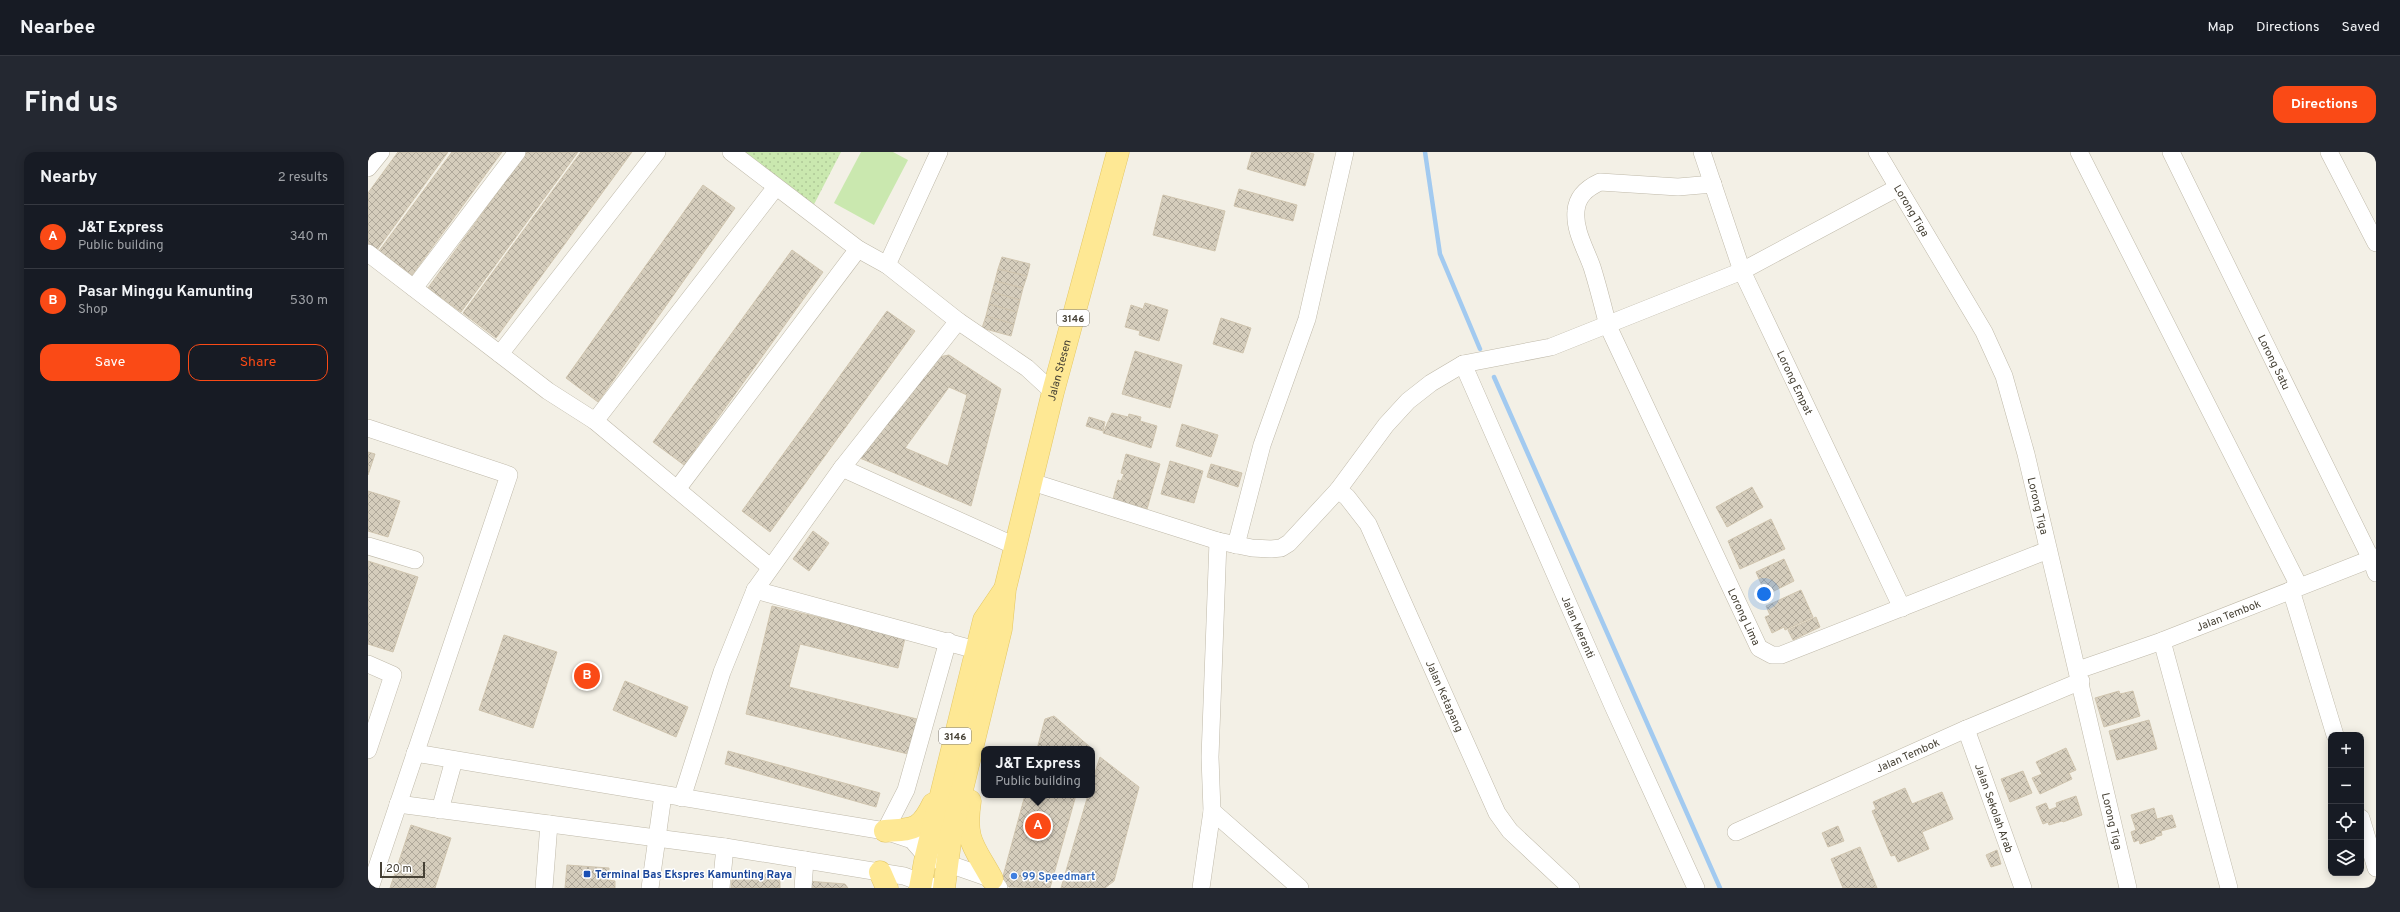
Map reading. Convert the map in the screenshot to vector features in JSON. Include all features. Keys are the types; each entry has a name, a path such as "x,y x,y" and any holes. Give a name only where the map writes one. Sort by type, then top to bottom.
{"main road":[{"name":"Jalan Stesen","path":"1005,589 1053,392 1118,152"},
{"name":"3146","path":"926,886 926,856 976,650 984,620 1005,589"},
{"name":"3146","path":"944,888 951,835 1001,629 1005,589"},
{"path":"982,711 967,818 968,833 975,853 994,885"},
{"path":"885,832 912,829 921,825 926,819 942,787"}],"street":[{"path":"368,168 381,152"},
{"path":"414,288 517,152"},
{"path":"500,354 657,152"},
{"path":"731,152 858,249 887,265 958,322 1027,368 1053,392"},
{"path":"887,265 939,152"},
{"path":"1236,545 1262,445 1307,320 1345,152"},
{"name":"Lorong Empat","path":"1702,152 1742,271 1902,608"},
{"name":"Lorong Tiga","path":"1877,152 1897,188 1984,332 2004,376 2026,454 2128,888"},
{"path":"2079,152 2295,588 2335,732"},
{"name":"Lorong Satu","path":"2171,152 2374,563"},
{"path":"2329,152 2376,243"},
{"name":"Lorong Lima","path":"1713,184 1672,187 1600,182 1588,188 1580,197 1576,211 1577,225 1600,291 1608,326 1759,648 1772,655 1781,655 2048,550"},
{"path":"595,421 776,187"},
{"path":"1032,482 1218,541 1252,548 1281,548 1289,543 1338,490 1386,426 1408,401 1431,383 1464,364 1551,347 1608,326 1742,271 1897,188"},
{"path":"678,488 858,249"},
{"path":"368,253 548,391 595,421 678,488 770,567"},
{"path":"682,798 722,672 755,590 842,468 958,322"},
{"name":"Jalan Meranti","path":"1464,364 1613,706 1696,888"},
{"path":"368,428 509,475 370,888"},
{"path":"842,468 1016,546"},
{"name":"Jalan Ketapang","path":"1338,490 1347,498 1368,524 1497,813 1510,831 1572,888"},
{"path":"1201,888 1212,811 1210,758 1218,541"},
{"path":"368,546 415,560"},
{"name":"Jalan Tembok","path":"1736,832 1966,729 2079,676 2162,641 2295,588 2374,563"},
{"path":"755,590 976,650"},
{"path":"2162,641 2229,888"},
{"path":"885,832 906,790 948,642"},
{"path":"368,664 393,675 368,750"},
{"name":"Jalan Sekolah Arab","path":"1966,729 2023,888"},
{"path":"415,752 454,760 885,832 912,840 926,856 948,862 994,885"},
{"path":"440,810 454,760"},
{"path":"650,888 663,795"},
{"path":"398,804 656,838 805,860 882,883 904,876 926,886"},
{"path":"1212,811 1300,888"},
{"path":"544,888 549,824"},
{"path":"2364,828 2376,868"},
{"path":"721,888 725,848"},
{"path":"803,888 805,860"}],"green space":[{"path":"744,152 841,152 808,216"},
{"path":"861,152 893,152 908,160 874,225 834,203"}],"building":[{"path":"398,152 448,152 377,250 368,243 368,193"},
{"path":"452,152 502,152 412,275 379,251"},
{"path":"527,152 578,152 461,312 428,288"},
{"path":"581,152 632,152 496,338 463,313"},
{"path":"1252,152 1305,152 1314,154 1305,186 1247,169"},
{"path":"703,185 735,208 598,402 566,378"},
{"path":"1239,189 1297,205 1293,221 1234,206"},
{"path":"1163,195 1225,211 1215,251 1153,235"},
{"path":"792,250 823,272 684,465 653,442"},
{"path":"1002,257 1030,264 1027,276 998,269"},
{"path":"998,269 1027,276 1023,288 995,281"},
{"path":"995,281 1023,288 1020,300 992,292"},
{"path":"992,292 1020,300 1017,312 989,304"},
{"path":"1145,303 1168,310 1159,341 1139,335 1140,331 1125,327 1131,305 1143,309"},
{"path":"989,304 1017,312 1014,324 986,316"},
{"path":"887,311 915,331 770,532 742,511"},
{"path":"986,316 1014,324 1011,336 982,328"},
{"path":"1221,318 1251,328 1243,353 1213,344"},
{"path":"1135,351 1182,365 1170,408 1122,394"},
{"path":"949,355 1001,389 971,506 860,458 933,358","holes":["949,387 967,395 948,466 905,448"]},
{"path":"1112,413 1128,417 1129,414 1141,417 1140,421 1157,426 1151,448 1103,433"},
{"path":"1089,417 1105,422 1103,431 1086,426"},
{"path":"1182,424 1218,435 1211,457 1176,446"},
{"path":"368,452 375,454 368,475"},
{"path":"1126,454 1160,464 1147,509 1113,499 1118,480 1121,481 1124,474 1121,473"},
{"path":"1170,461 1203,471 1194,503 1161,494"},
{"path":"1211,464 1242,473 1238,487 1207,477"},
{"path":"1752,487 1763,507 1727,527 1716,507"},
{"path":"368,491 400,501 388,537 368,531"},
{"path":"1771,519 1785,549 1740,569 1728,541"},
{"path":"813,531 829,543 809,571 793,559"},
{"path":"1784,559 1794,581 1766,595 1756,572"},
{"path":"368,561 418,577 393,652 368,644"},
{"path":"1801,590 1813,617 1785,630 1784,627 1772,633 1765,617 1770,615 1766,606"},
{"path":"772,606 905,638 898,668 800,644 789,687 917,719 908,754 746,714"},
{"path":"1816,617 1820,627 1793,640 1788,630"},
{"path":"504,635 557,652 533,728 479,710"},
{"path":"625,681 688,707 676,737 613,710"},
{"path":"2119,691 2120,694 2133,691 2140,716 2104,727 2095,698"},
{"path":"1054,716 1089,746 1038,746 1045,719"},
{"path":"2149,720 2157,749 2117,760 2109,731"},
{"path":"2066,748 2076,770 2069,773 2072,779 2040,794 2032,778 2042,774 2036,762"},
{"path":"728,751 880,793 876,807 725,764"},
{"path":"1100,757 1139,787 1114,881 1105,888 1061,888 1087,798 1095,798 1095,773"},
{"path":"2023,771 2032,793 2010,802 2001,779"},
{"path":"1905,788 1912,804 1942,792 1953,819 1922,832 1929,849 1898,862 1895,855 1891,856 1872,811 1876,809 1873,802"},
{"path":"2076,796 2082,815 2063,822 2049,825 2048,822 2043,824 2036,807 2046,803 2049,810 2057,807 2056,803"},
{"path":"1024,798 1075,798 1050,888 1009,887 1002,880"},
{"path":"2154,808 2157,819 2172,815 2176,827 2161,831 2162,835 2155,837 2155,839 2140,844 2139,840 2134,842 2131,832 2136,830 2131,815"},
{"path":"411,825 451,838 435,888 390,888"},
{"path":"1838,826 1844,841 1828,847 1822,833"},
{"path":"1860,847 1877,888 1843,888 1831,859"},
{"path":"1997,850 2001,864 1991,867 1986,855"},
{"name":"Terminal Bas Ekspres Kamunting Raya","path":"567,865 609,868 608,880 615,881 615,888 565,888"},
{"path":"745,871 780,876 780,888 731,888 732,880"},
{"path":"807,881 845,884 848,888 806,888"}],"waterway":[{"path":"1425,152 1440,254 1480,349"},
{"path":"1494,377 1720,888"}],"place":[{"name":"Pasar Minggu Kamunting","path":"587,676"},
{"name":"J&T Express","path":"1038,826"},
{"name":"Terminal Bas Ekspres Kamunting Raya","path":"587,874"},
{"name":"99 Speedmart","path":"1014,876"}]}
